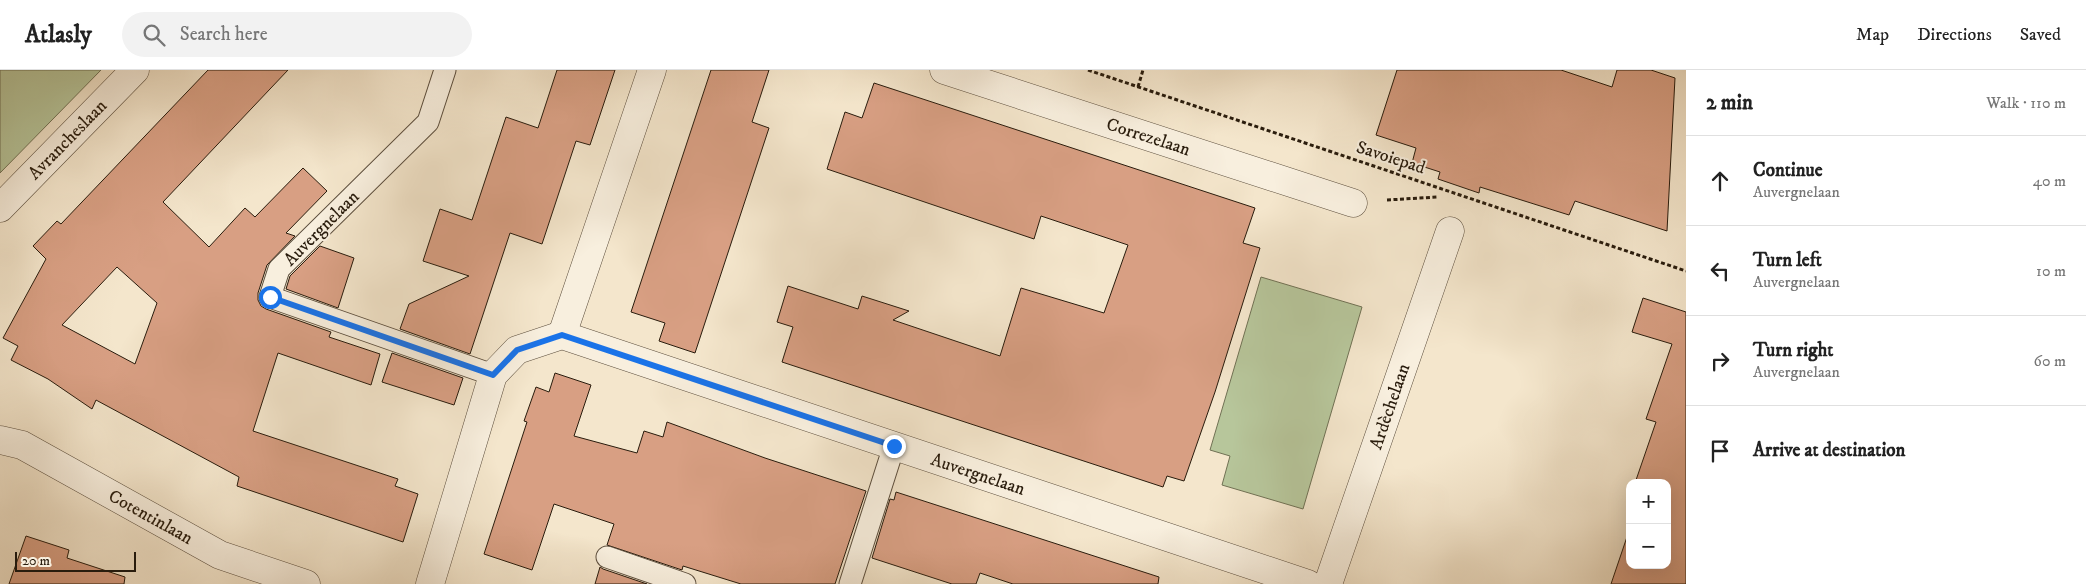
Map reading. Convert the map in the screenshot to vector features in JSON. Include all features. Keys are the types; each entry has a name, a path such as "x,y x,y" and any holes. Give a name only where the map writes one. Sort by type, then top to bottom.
{"street":[{"name":"Avrancheslaan","path":"0,208 135,70"},
{"path":"430,584 493,375 517,350 562,335 652,70"},
{"name":"Correzelaan","path":"944,70 1353,203"},
{"name":"Ardèchelaan","path":"1328,584 1450,231"},
{"name":"Auvergnelaan","path":"562,335 1308,584"},
{"name":"Cotentinlaan","path":"0,440 22,445 220,555 306,584"}],"lane":[{"name":"Auvergnelaan","path":"445,70 428,122 278,270 270,297 493,375"},
{"path":"850,584 894,446"},
{"path":"607,558 684,584"}],"path":[{"name":"Savoiepad","path":"1088,70 1686,271"},
{"path":"1138,87 1143,70"},
{"path":"1353,203 1463,195"}],"green space":[{"path":"0,70 101,70 0,173"},
{"path":"1261,277 1362,307 1303,509 1222,485 1230,456 1210,450"}],"building":[{"path":"208,70 288,70 163,202 209,247 245,208 255,217 303,168 327,191 286,233 295,236 267,265 258,293 258,300 261,306 266,309 331,332 329,337 380,354 371,385 278,353 253,431 398,479 395,486 418,494 403,542 237,486 239,477 96,400 92,409 48,379 11,360 18,346 3,338 46,259 33,246 57,221 61,224","holes":["117,267 157,303 135,364 62,325"]},
{"path":"557,70 615,70 590,145 576,141 542,244 510,233 470,354 400,329 409,304 469,276 423,261 440,209 472,220 506,117 538,128"},
{"path":"711,70 769,70 752,122 769,128 695,353 659,341 665,323 631,312"},
{"path":"1397,70 1561,70 1612,87 1617,70 1651,70 1675,78 1667,231 1575,201 1569,215 1480,187 1479,193 1438,179 1440,172 1412,163 1416,148 1376,135"},
{"path":"874,83 1255,208 1243,243 1260,248 1215,392 1184,481 1167,476 1163,487 782,362 793,327 777,322 788,286 858,309 862,296 909,311 893,320 1000,356 1021,288 1104,313 1128,245 1041,216 1034,239 827,169 845,112 862,118"},
{"path":"320,246 354,258 338,308 286,289 290,276"},
{"path":"1643,298 1686,312 1686,584 1611,584 1626,540 1626,569 1671,569 1671,479 1636,479 1656,422 1646,419 1672,344 1632,332"},
{"path":"392,353 463,378 454,405 382,382"},
{"path":"555,373 591,385 574,436 637,453 644,431 663,437 667,422 765,458 866,491 835,584 741,584 683,566 682,570 607,545 614,524 554,504 532,570 484,554 527,422 524,421 536,387 549,392"},
{"path":"896,492 1159,577 1158,584 1013,584 980,573 976,584 952,584 872,558 890,499 894,500"},
{"path":"26,536 69,550 67,558 125,577 124,584 9,584"},
{"path":"600,567 603,569 647,584 595,584"}],"route":[{"path":"270,297 493,375 517,350 562,335 894,446"}]}
